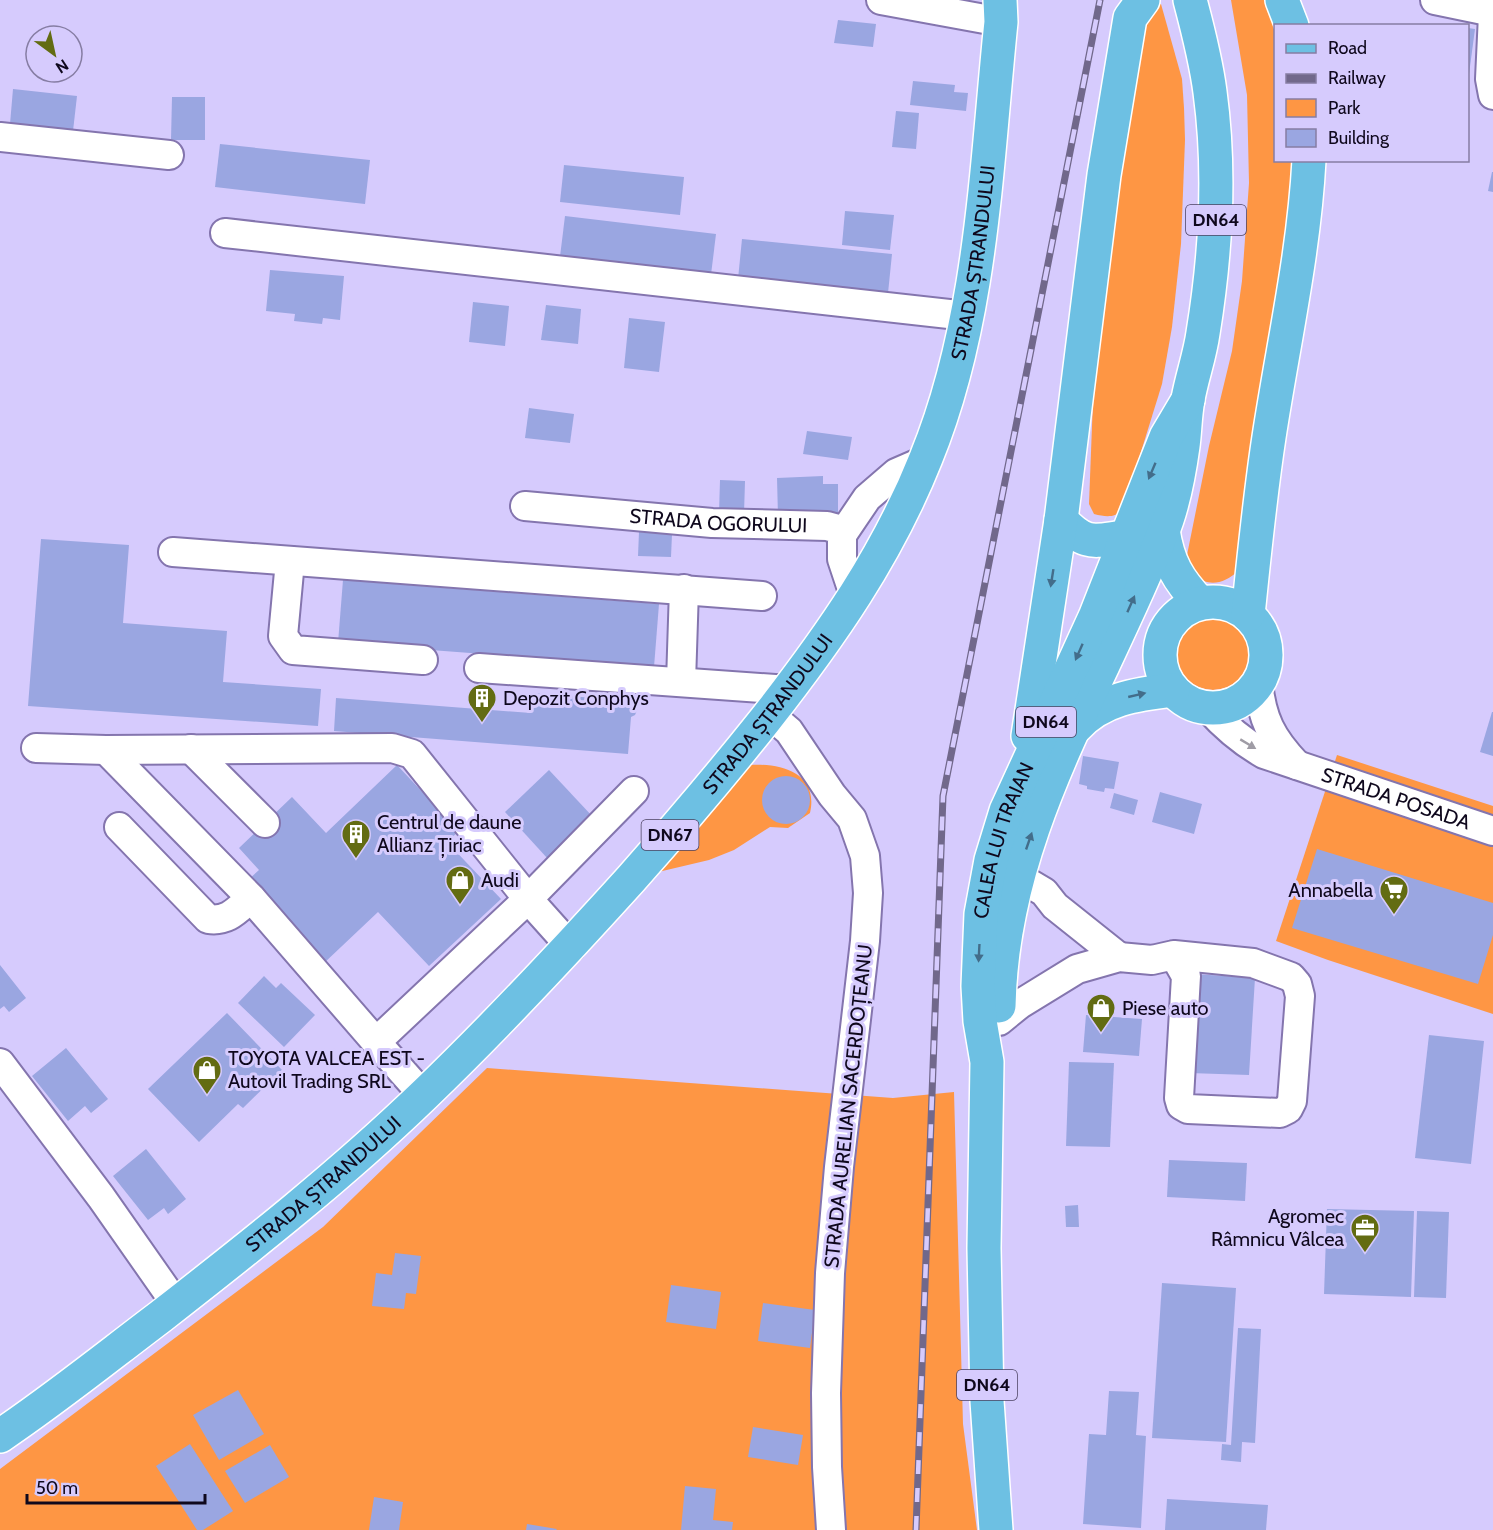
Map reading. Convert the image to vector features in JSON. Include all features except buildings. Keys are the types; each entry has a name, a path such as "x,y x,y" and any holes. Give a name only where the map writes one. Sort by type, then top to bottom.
{"main road":[{"name":"CALEA LUI TRAIAN","path":"987,1062 999,1021 999,988 1005,934 1017,876 1038,814 1071,733 1163,531 1183,448 1188,400 1203,335 1217,203 1216,142 1210,90 1190,0"},
{"path":"1282,0 1291,24"},
{"path":"1022,772 1061,520 1104,175 1136,6"},
{"name":"STRADA ȘTRANDULUI","path":"0,1436 234,1260 369,1146 424,1096 571,947 709,790 817,653 855,598 901,515 926,460 940,421 967,316 979,239 1003,7"},
{"path":"1248,615 1269,438 1303,227 1309,162"},
{"name":"CALEA LUI TRAIAN","path":"996,1530 986,1365 984,1248 987,1062 980,1022 978,986 981,914 992,860 1006,811 1085,638 1166,437 1188,400"},
{"path":"1061,520 1070,530 1095,542 1127,537"},
{"path":"1163,531 1171,564 1188,590 1200,603"},
{"path":"1200,603 1225,603 1248,615 1264,639 1266,654 1264,669 1249,694 1236,703 1222,707 1208,708 1194,705 1183,699 1173,690 1163,675 1160,657 1162,639 1171,623 1184,611 1200,603"},
{"path":"1071,733 1087,715 1112,702 1144,693 1173,690"}],"street":[{"path":"881,0 1003,7"},
{"path":"1435,0 1493,14 1490,79 1493,95"},
{"path":"0,137 169,154"},
{"path":"225,233 967,316"},
{"path":"855,598 842,559 842,536 867,498 896,473 926,460"},
{"name":"STRADA OGORULUI","path":"525,506 712,523 827,526 838,530 842,536"},
{"path":"172,552 762,596"},
{"path":"290,561 284,636 293,650 423,660"},
{"path":"681,682 684,589"},
{"path":"479,668 681,682 779,702"},
{"name":"STRADA POSADA","path":"1258,682 1267,726 1281,749 1299,766"},
{"name":"STRADA AURELIAN SACERDOȚEANU","path":"779,702 789,731 832,795 852,819 865,856 868,893 830,1273 826,1467 831,1530"},
{"name":"STRADA POSADA","path":"1208,708 1228,730 1245,743 1264,753 1493,831"},
{"path":"36,748 106,750 392,748 405,751 412,754 528,899 571,947"},
{"path":"191,749 265,823"},
{"path":"106,750 251,898 424,1096"},
{"path":"376,1042 528,899 634,791"},
{"path":"119,826 208,919 218,921 231,915 251,898"},
{"path":"1017,876 1044,892 1055,906 1119,957"},
{"path":"999,1021 1020,1004 1077,969 1119,957 1152,960 1174,955 1252,963 1291,977 1297,984 1300,996 1292,1101 1288,1109 1280,1113 1188,1109 1181,1105 1179,1098 1186,976 1174,955"},
{"path":"0,1063 101,1197 176,1304"}],"green space":[{"path":"1231,0 1266,0 1275,24 1274,162 1294,162 1290,223 1239,570 1231,577 1215,583 1200,579 1194,573 1187,555 1209,446 1232,351 1242,281 1249,183 1247,95"},
{"path":"1158,4 1161,4 1182,79 1185,140 1181,244 1172,327 1162,384 1123,510 1113,516 1106,516 1094,514 1089,504 1094,374 1108,256 1142,29"},
{"path":"1213,618 1233,624 1243,634 1249,654 1243,674 1233,684 1213,690 1193,684 1183,674 1177,654 1183,634 1193,624"},
{"path":"1337,755 1493,806 1493,1014 1276,941"},
{"path":"750,765 774,766 795,773 809,788 810,813 788,828 770,827 734,850 709,860 654,873"},
{"path":"487,1068 893,1098 954,1092 963,1424 977,1530 0,1530 0,1469 323,1227"}],"railway":[{"path":"916,1530 943,796 1100,0"}],"place":[{"name":"Depozit Conphys","path":"482,724"},
{"name":"Centrul de daune Allianz Țiriac","path":"356,860"},
{"name":"Audi","path":"460,906"},
{"name":"Annabella","path":"1394,916"},
{"name":"Piese auto","path":"1101,1034"},
{"name":"TOYOTA VALCEA EST - Autovil Trading SRL","path":"207,1096"},
{"name":"Agromec Râmnicu Vâlcea","path":"1365,1254"}]}
